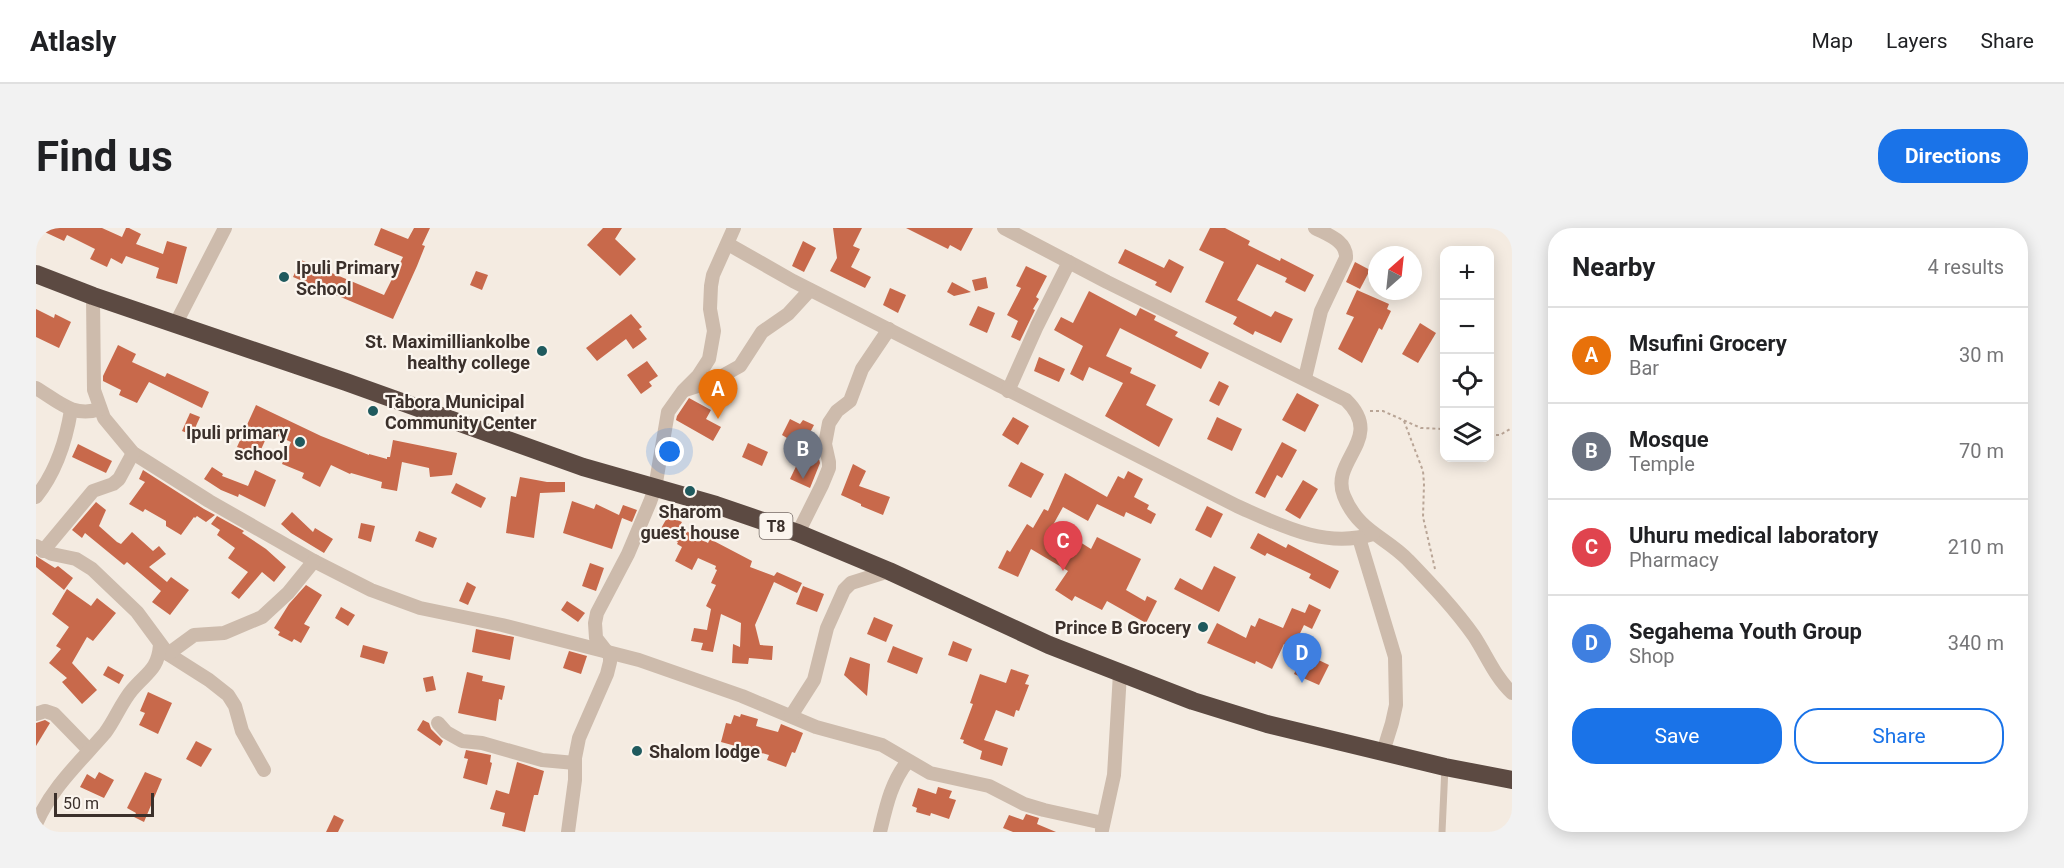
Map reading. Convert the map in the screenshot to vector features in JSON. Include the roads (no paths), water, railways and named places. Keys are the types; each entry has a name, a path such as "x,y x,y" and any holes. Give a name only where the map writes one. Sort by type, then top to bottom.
{"highway":[{"name":"T8","path":"36,274 175,325 346,382 583,467 716,505 798,533 889,571 1049,645 1193,701 1267,724 1445,767 1512,780"}],"street":[{"path":"175,325 225,228"},
{"path":"568,832 579,738 607,674 610,659 596,638 597,614 634,543 655,488 668,412 709,359 714,331 710,309 713,275 734,228"},
{"path":"1004,228 1278,367 1305,378 1346,400 1359,415 1362,429 1344,473 1342,489 1344,498 1366,536 1395,657 1395,705 1383,752"},
{"path":"1305,378 1321,311 1346,258 1347,251 1341,243 1322,230"},
{"path":"728,244 810,290 1261,517 1318,538 1366,536 1403,555 1462,620 1499,679 1512,693"},
{"path":"1008,391 1069,262"},
{"path":"683,391 713,381 740,366 762,332 788,314 810,290"},
{"path":"93,296 94,390 104,418 133,453 209,501 314,561 363,586 420,608 502,625 654,665 816,727 882,745 930,773 989,786 1034,807 1102,827 1114,775 1120,673"},
{"path":"798,533 829,468 830,462 825,444 829,423 837,411 850,401 862,369 889,329"},
{"path":"36,388 71,410 86,412 100,409"},
{"path":"36,497 48,478 63,445 71,410"},
{"path":"133,453 119,479 113,484 93,491 40,549 72,558 92,569 137,612 164,649 209,680 230,698 235,706 242,731 264,770"},
{"path":"36,824 53,792 109,727 133,689 151,672 164,649 194,635 224,633 262,617 288,592 314,561"},
{"path":"791,716 814,681 826,628 844,590 851,583 889,571"},
{"path":"36,714 45,711 54,714 89,750"},
{"path":"438,723 446,732 462,741 482,743 542,760 575,763"},
{"path":"880,832 893,786 908,761"}],"lane":[{"path":"1442,832 1445,767"}],"place":[{"name":"Ipuli Primary School","path":"284,277"},
{"name":"St. Maximilliankolbe healthy college","path":"542,351"},
{"name":"Tabora Municipal Community Center","path":"373,411"},
{"name":"Msufini Grocery","path":"718,419"},
{"name":"Ipuli primary school","path":"300,442"},
{"name":"Mosque","path":"803,479"},
{"name":"Sharom guest house","path":"690,491"},
{"name":"Uhuru medical laboratory","path":"1063,571"},
{"name":"Prince B Grocery","path":"1203,627"},
{"name":"Segahema Youth Group","path":"1302,683"},
{"name":"Shalom lodge","path":"637,751"}]}
